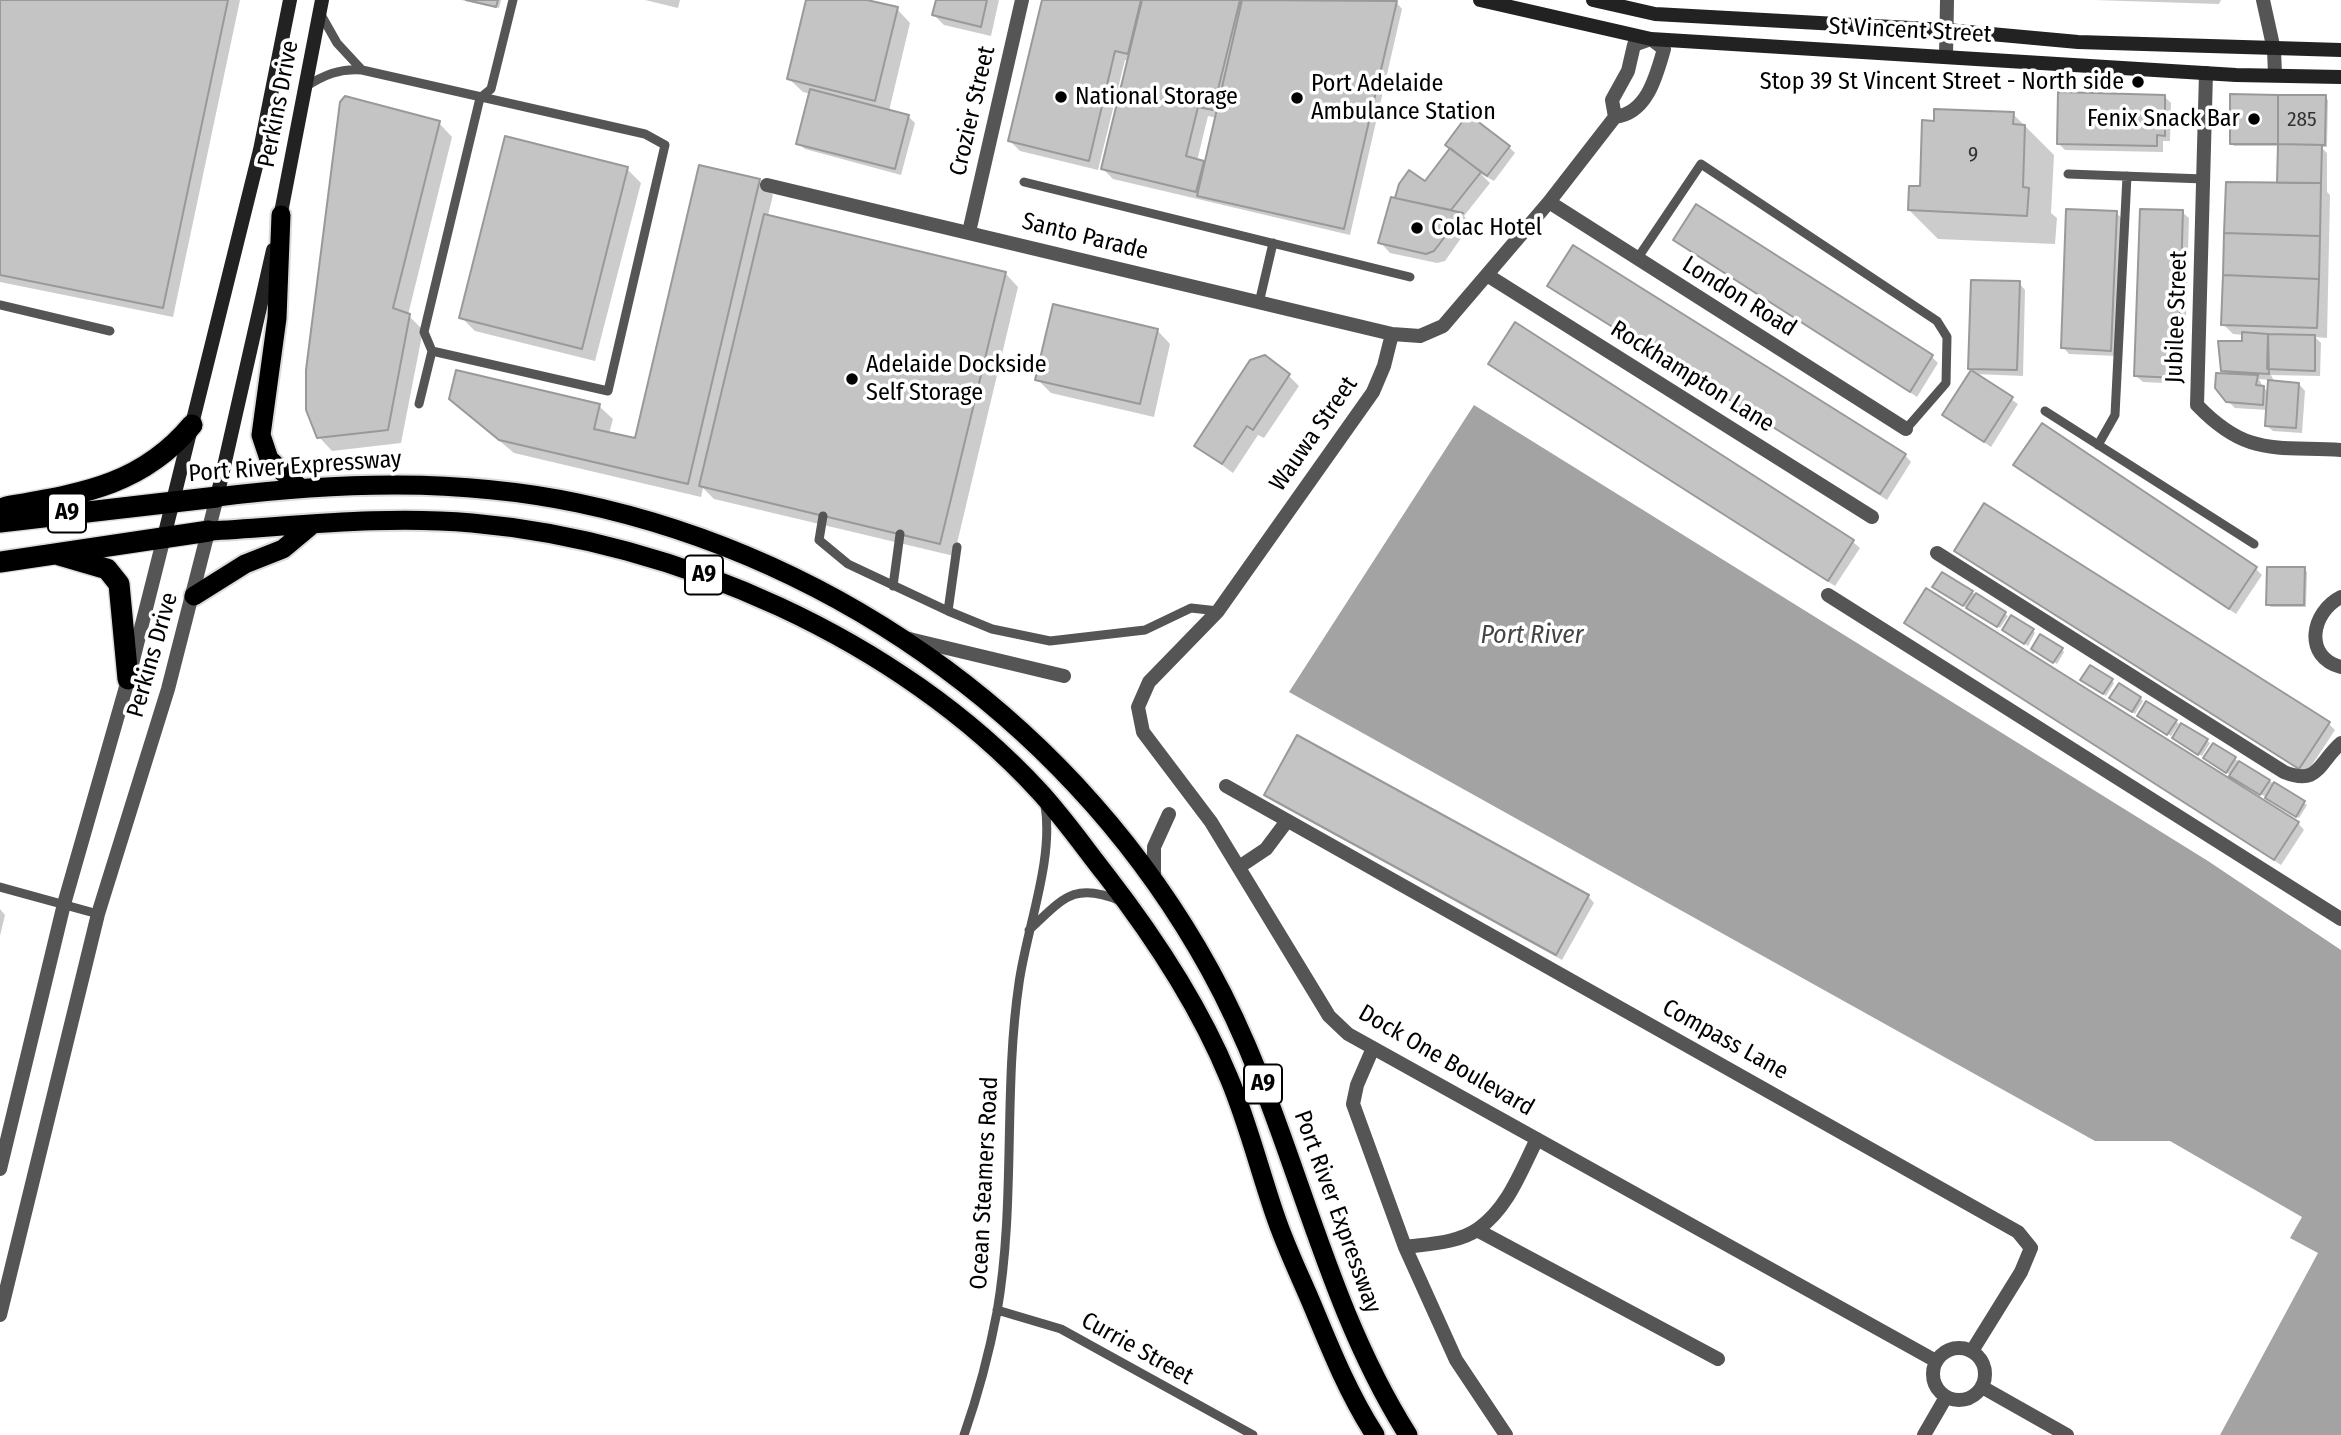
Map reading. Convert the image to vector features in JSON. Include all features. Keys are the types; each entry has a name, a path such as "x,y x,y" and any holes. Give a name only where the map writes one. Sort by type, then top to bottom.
{"highway":[{"path":"281,215 277,318 261,414 261,435 270,459 300,488"},
{"path":"0,508 85,493 107,486 161,458 192,425"},
{"name":"Port River Expressway","path":"0,522 300,488 405,484 489,490 579,503 703,539 807,581 905,638 975,689 1058,765 1154,879 1210,970 1251,1053 1344,1313 1383,1396 1408,1435"},
{"name":"A9","path":"0,562 209,531 390,519 469,523 577,539 680,565 808,620 883,662 953,713 1044,797 1171,966 1229,1077 1279,1225 1350,1396 1374,1435"},
{"path":"194,596 245,564 282,549 313,524"},
{"path":"54,554 107,569 119,584 127,683"}],"main road":[{"name":"Perkins Drive","path":"164,537 260,150 290,0"},
{"name":"St Vincent Street","path":"1480,0 1651,39 2206,73 2341,77"},
{"name":"St Vincent Street","path":"1593,0 1655,14 1947,30 2078,42 2341,50"},
{"name":"Perkins Drive","path":"217,497 281,215 321,5"}],"street":[{"name":"Crozier Street","path":"969,232 1022,0"},
{"path":"1946,56 1947,0"},
{"path":"2263,0 2274,50 2275,74"},
{"path":"1651,39 1655,14"},
{"path":"1392,334 1420,336 1443,326 1549,202 1615,117 1628,115 1646,96 1655,79 1664,49 1651,39"},
{"path":"1615,117 1612,100 1628,71 1634,45 1651,39"},
{"name":"Jubilee Street","path":"2206,73 2197,405 2219,428 2252,445 2341,450"},
{"name":"Santo Parade","path":"767,185 1392,334"},
{"name":"London Road","path":"1549,202 1906,429"},
{"name":"Rockhampton Lane","path":"1487,275 1872,517"},
{"name":"Wauwa Street","path":"1218,611 1373,392 1384,366 1392,334"},
{"name":"Perkins Drive","path":"0,1315 98,914 194,596 217,497"},
{"name":"Perkins Drive","path":"0,1169 64,904 127,683 164,537"},
{"path":"1937,553 2284,772 2299,778 2314,775 2341,743"},
{"path":"1828,595 2341,919"},
{"path":"2341,597 2329,603 2318,617 2315,631 2316,643 2323,657 2341,667"},
{"name":"Dock One Boulevard","path":"1218,611 1149,682 1138,707 1143,732 1239,867 1329,1016 1348,1034 1936,1361"},
{"path":"905,638 1064,676"},
{"name":"Compass Lane","path":"1226,786 2018,1232 2031,1248 2021,1272 1972,1351"},
{"path":"1154,879 1154,847 1169,814"},
{"path":"1239,867 1266,849 1287,821"},
{"path":"1373,1048 1357,1085 1353,1104 1405,1247 1456,1360 1506,1435"},
{"path":"1405,1247 1452,1240 1477,1230 1506,1202 1537,1139"},
{"path":"1477,1230 1718,1359"},
{"path":"1958,1347 1972,1351 1982,1360 1985,1374 1982,1387 1972,1397 1959,1400 1946,1397 1936,1387 1932,1374 1936,1361 1945,1351 1958,1347"},
{"path":"1982,1387 2067,1435"},
{"path":"1924,1435 1946,1397"}],"lane":[{"path":"419,404 432,351 424,332 480,98 491,89 513,0"},
{"path":"321,5 337,43 362,70"},
{"path":"305,87 320,77 344,68 362,70 645,134 665,145 608,391 432,351"},
{"path":"1637,259 1701,164 1937,321 1947,337 1946,383 1906,429"},
{"path":"2067,174 2204,179"},
{"path":"2098,445 2115,415 2127,176"},
{"path":"1024,182 1410,277"},
{"path":"1259,303 1273,243"},
{"path":"0,305 110,331"},
{"path":"2045,411 2254,544"},
{"path":"823,516 819,540 848,564 992,629 1050,641 1145,630 1191,608 1218,611"},
{"path":"893,586 900,534"},
{"path":"948,611 957,547"},
{"name":"Ocean Steamers Road","path":"964,1435 979,1393 997,1310 1006,1212 1012,1041 1048,832 1044,797"},
{"path":"0,887 98,914"},
{"path":"1029,930 1055,907 1080,892 1097,892 1127,904"},
{"name":"Currie Street","path":"997,1310 1061,1329 1253,1435"}],"water":[{"name":"Port River","path":"1474,405 2208,861 2341,950 2341,1435 2220,1435 2318,1253 2290,1238 2302,1217 2170,1141 2095,1141 1289,692"}],"building":[{"path":"0,0 228,0 163,308 0,275"},
{"path":"466,0 498,0 496,7"},
{"path":"806,0 867,0 898,7 875,101 787,79"},
{"path":"936,0 987,0 981,27 932,15"},
{"name":"National Storage","path":"1042,0 1141,0 1128,54 1115,51 1089,161 1008,141"},
{"path":"1142,0 1240,0 1213,110 1198,107 1186,156 1204,161 1196,192 1101,169"},
{"name":"Port Adelaide Ambulance Station","path":"1242,0 1397,1 1344,229 1197,196"},
{"path":"810,89 909,115 895,169 796,144"},
{"path":"2058,92 2165,95 2165,136 2157,135 2157,146 2057,144"},
{"name":"Fenix Snack Bar","path":"2230,94 2278,95 2278,144 2230,144"},
{"path":"2278,95 2326,95 2325,145 2278,144"},
{"path":"345,96 440,121 393,308 410,314 388,430 317,438 306,410 306,370 340,102"},
{"path":"1934,109 2014,112 2013,124 2025,125 2023,187 2029,188 2027,216 1908,210 1909,186 1920,186 1922,120 1934,121"},
{"path":"1468,114 1510,146 1487,176 1445,145"},
{"path":"505,136 628,167 582,349 459,318"},
{"path":"2278,144 2322,145 2321,183 2277,183"},
{"path":"1450,148 1481,172 1451,210 1395,198 1399,184 1409,170 1425,181"},
{"path":"699,165 760,179 688,484 499,440 449,399 456,370 600,404 594,429 635,438"},
{"path":"2226,182 2321,183 2320,236 2224,233"},
{"name":"Colac Hotel","path":"1391,197 1463,213 1434,251 1426,254 1378,243"},
{"path":"1696,204 1933,355 1910,392 1673,240"},
{"path":"2066,209 2117,211 2111,351 2061,348"},
{"path":"2140,209 2183,210 2178,378 2134,376"},
{"name":"Adelaide Dockside Self Storage","path":"764,214 1006,272 940,544 699,486"},
{"path":"2224,233 2320,236 2319,279 2223,275"},
{"path":"1573,245 1906,454 1880,494 1547,286"},
{"path":"2223,275 2319,279 2317,328 2221,325"},
{"path":"1971,280 2020,281 2017,370 1968,369"},
{"path":"1053,304 1158,329 1140,404 1035,380"},
{"path":"1515,322 1854,540 1828,581 1488,364"},
{"path":"2242,332 2268,334 2269,374 2221,371 2218,341 2242,341"},
{"path":"2268,334 2315,335 2315,371 2267,369"},
{"path":"1265,355 1290,374 1253,430 1247,426 1222,464 1194,446 1250,360"},
{"path":"1971,370 2013,397 1984,442 1942,415"},
{"path":"2216,373 2258,375 2256,385 2264,386 2263,405 2226,402 2215,388"},
{"path":"2268,380 2299,383 2296,428 2265,426"},
{"path":"2042,423 2257,567 2229,609 2013,465"},
{"path":"1984,503 2330,722 2299,769 1954,551"},
{"path":"2267,567 2305,567 2304,605 2266,605"},
{"path":"1942,572 1973,591 1963,606 1932,587"},
{"path":"1926,588 2299,822 2274,860 1904,623"},
{"path":"1976,593 2006,612 1997,627 1966,608"},
{"path":"2011,615 2034,629 2024,644 2002,630"},
{"path":"2040,634 2063,648 2053,663 2031,649"},
{"path":"2090,665 2113,679 2103,694 2080,680"},
{"path":"2119,683 2141,697 2132,712 2109,698"},
{"path":"2146,701 2177,720 2167,735 2137,716"},
{"path":"2181,723 2208,739 2198,755 2172,738"},
{"path":"1297,735 1589,895 1556,955 1264,795"},
{"path":"2213,743 2236,757 2226,773 2203,758"},
{"path":"2239,761 2270,780 2260,795 2229,776"},
{"path":"2274,782 2305,801 2296,817 2265,798"}],"place":[{"name":"Stop 39 St Vincent Street - North side","path":"2138,82"},
{"name":"National Storage","path":"1061,97"},
{"name":"Port Adelaide Ambulance Station","path":"1297,98"},
{"name":"Fenix Snack Bar","path":"2254,119"},
{"name":"Colac Hotel","path":"1417,228"},
{"name":"Adelaide Dockside Self Storage","path":"852,379"}]}
